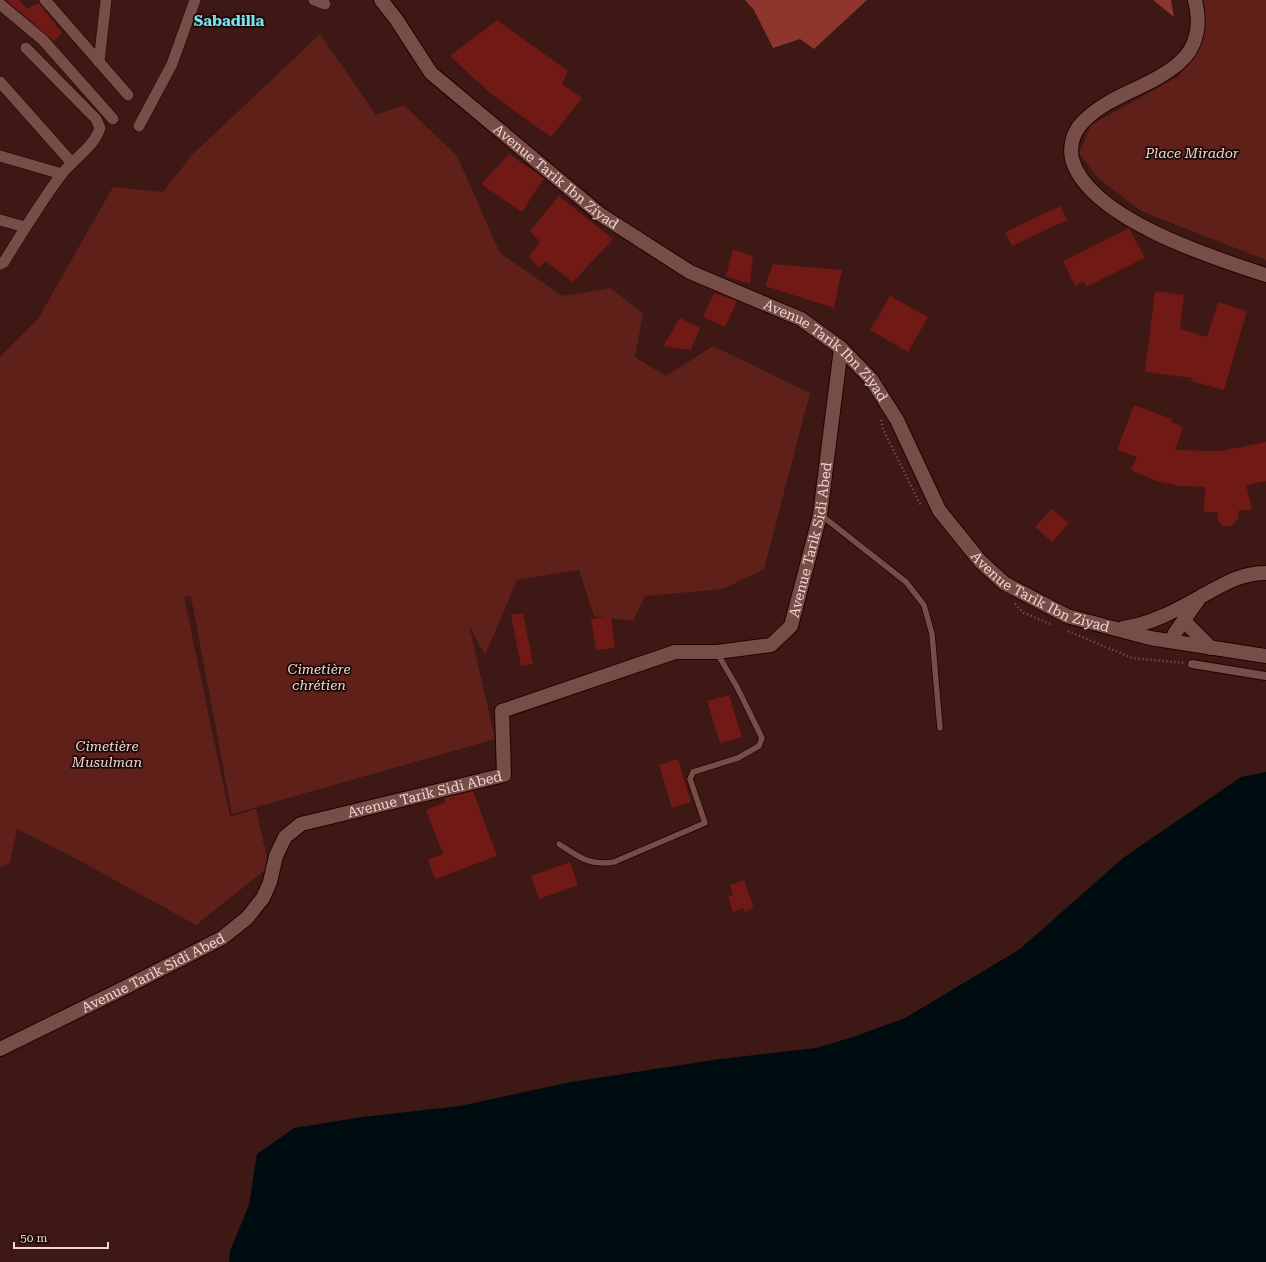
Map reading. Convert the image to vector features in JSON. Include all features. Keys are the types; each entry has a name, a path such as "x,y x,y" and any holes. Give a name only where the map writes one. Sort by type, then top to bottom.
{"street":[{"path":"45,0 128,95"},
{"path":"99,62 106,0"},
{"path":"139,126 172,64 195,0"},
{"path":"314,0 325,4"},
{"name":"Avenue Tarik Ibn Ziyad","path":"381,0 396,19 431,73 601,215 690,272 800,319 841,348 871,379 897,420 939,510 980,561 1004,583 1067,616 1150,638 1172,640 1266,656"},
{"path":"1195,0 1199,14 1198,28 1192,48 1179,63 1158,77 1108,103 1085,119 1074,134 1070,151 1075,168 1088,187 1112,209 1144,227 1191,249 1266,275"},
{"path":"0,4 42,40 113,118"},
{"path":"0,264 4,262 25,227 62,174 98,137 100,128 96,119 26,48"},
{"path":"0,82 72,163"},
{"path":"0,156 62,174"},
{"path":"0,220 25,227"},
{"name":"Avenue Tarik Sidi Abed","path":"0,1049 122,990 222,938 247,918 263,898 270,882 276,856 285,837 301,824 504,774 502,711 675,652 717,652 771,645 791,626 820,515 841,348"},
{"path":"1118,629 1138,626 1162,617 1237,577 1266,573"},
{"path":"1172,640 1199,598"},
{"path":"1150,638 1152,631 1162,617"},
{"path":"1184,620 1212,648"},
{"path":"1192,664 1266,676"}],"lane":[{"path":"820,515 906,582 924,605 932,634 940,728"},
{"path":"559,844 583,859 599,864 614,862 705,823 690,779 692,772 738,758 759,746 762,738 737,687 717,652"}],"path":[{"path":"879,415 883,429 916,498 925,510"},
{"path":"1013,602 1024,613 1060,628"},
{"path":"1068,631 1132,658 1192,664"}],"green space":[{"name":"Place Mirador","path":"1202,0 1266,0 1266,260 1141,211 1097,177 1079,153 1091,125 1179,76 1200,44"},
{"path":"320,34 376,115 404,105 457,156 500,253 562,296 610,288 643,313 635,357 666,376 713,346 810,393 764,569 723,589 645,596 633,621 594,616 579,570 517,580 485,655 469,625 495,739 232,814 191,596 184,597 230,817 256,809 269,867 196,925 75,858 17,829 10,863 0,868 0,357 38,319 113,187 163,192 192,155"}],"shaded area":[{"path":"745,0 867,0 814,49 800,39 773,48 754,10"},
{"path":"1153,0 1171,0 1174,17"},
{"path":"1266,772 1266,1262 229,1262 230,1251 249,1205 257,1154 294,1128 362,1117 460,1106 571,1082 720,1059 816,1048 853,1037 905,1018 1020,949 1123,858 1241,777"}],"building":[{"path":"6,0 19,0 27,9 39,3 62,33 54,41"},
{"path":"497,20 568,71 562,84 582,98 551,137 491,94 450,56"},
{"path":"509,154 544,178 522,212 481,184"},
{"path":"559,196 613,239 573,282 545,261 539,268 529,257 540,242 530,231"},
{"path":"1060,206 1067,220 1012,246 1005,232"},
{"path":"1129,228 1145,258 1086,287 1084,282 1075,286 1063,261"},
{"path":"733,249 753,256 750,284 726,276"},
{"path":"773,264 842,270 834,308 765,286"},
{"path":"1155,291 1184,295 1180,329 1207,337 1218,302 1247,311 1224,390 1191,381 1192,378 1145,372"},
{"path":"714,293 737,301 725,327 703,317"},
{"path":"890,296 928,317 908,352 870,330"},
{"path":"680,318 700,328 691,350 663,346"},
{"path":"1134,405 1172,419 1171,422 1183,427 1175,450 1220,451 1266,442 1266,481 1246,485 1252,509 1238,511 1239,518 1231,526 1223,526 1218,520 1217,512 1204,512 1205,487 1180,486 1156,481 1131,470 1137,457 1117,450"},
{"path":"1052,509 1069,523 1052,542 1035,527"},
{"path":"523,613 533,664 521,666 511,615"},
{"path":"611,617 615,648 596,650 591,619"},
{"path":"729,695 742,737 720,743 707,701"},
{"path":"678,759 691,802 672,808 659,765"},
{"path":"473,791 497,856 435,879 428,860 443,854 426,810 446,802 444,798"},
{"path":"570,862 578,885 539,899 531,876"},
{"path":"744,880 754,908 744,912 743,908 733,912 728,897 733,895 730,885"}],"district":[{"name":"Sabadilla","path":"229,21"}],"park label":[{"name":"Cimetière chrétien","path":"319,678"},
{"name":"Cimetière Musulman","path":"107,754"}]}
